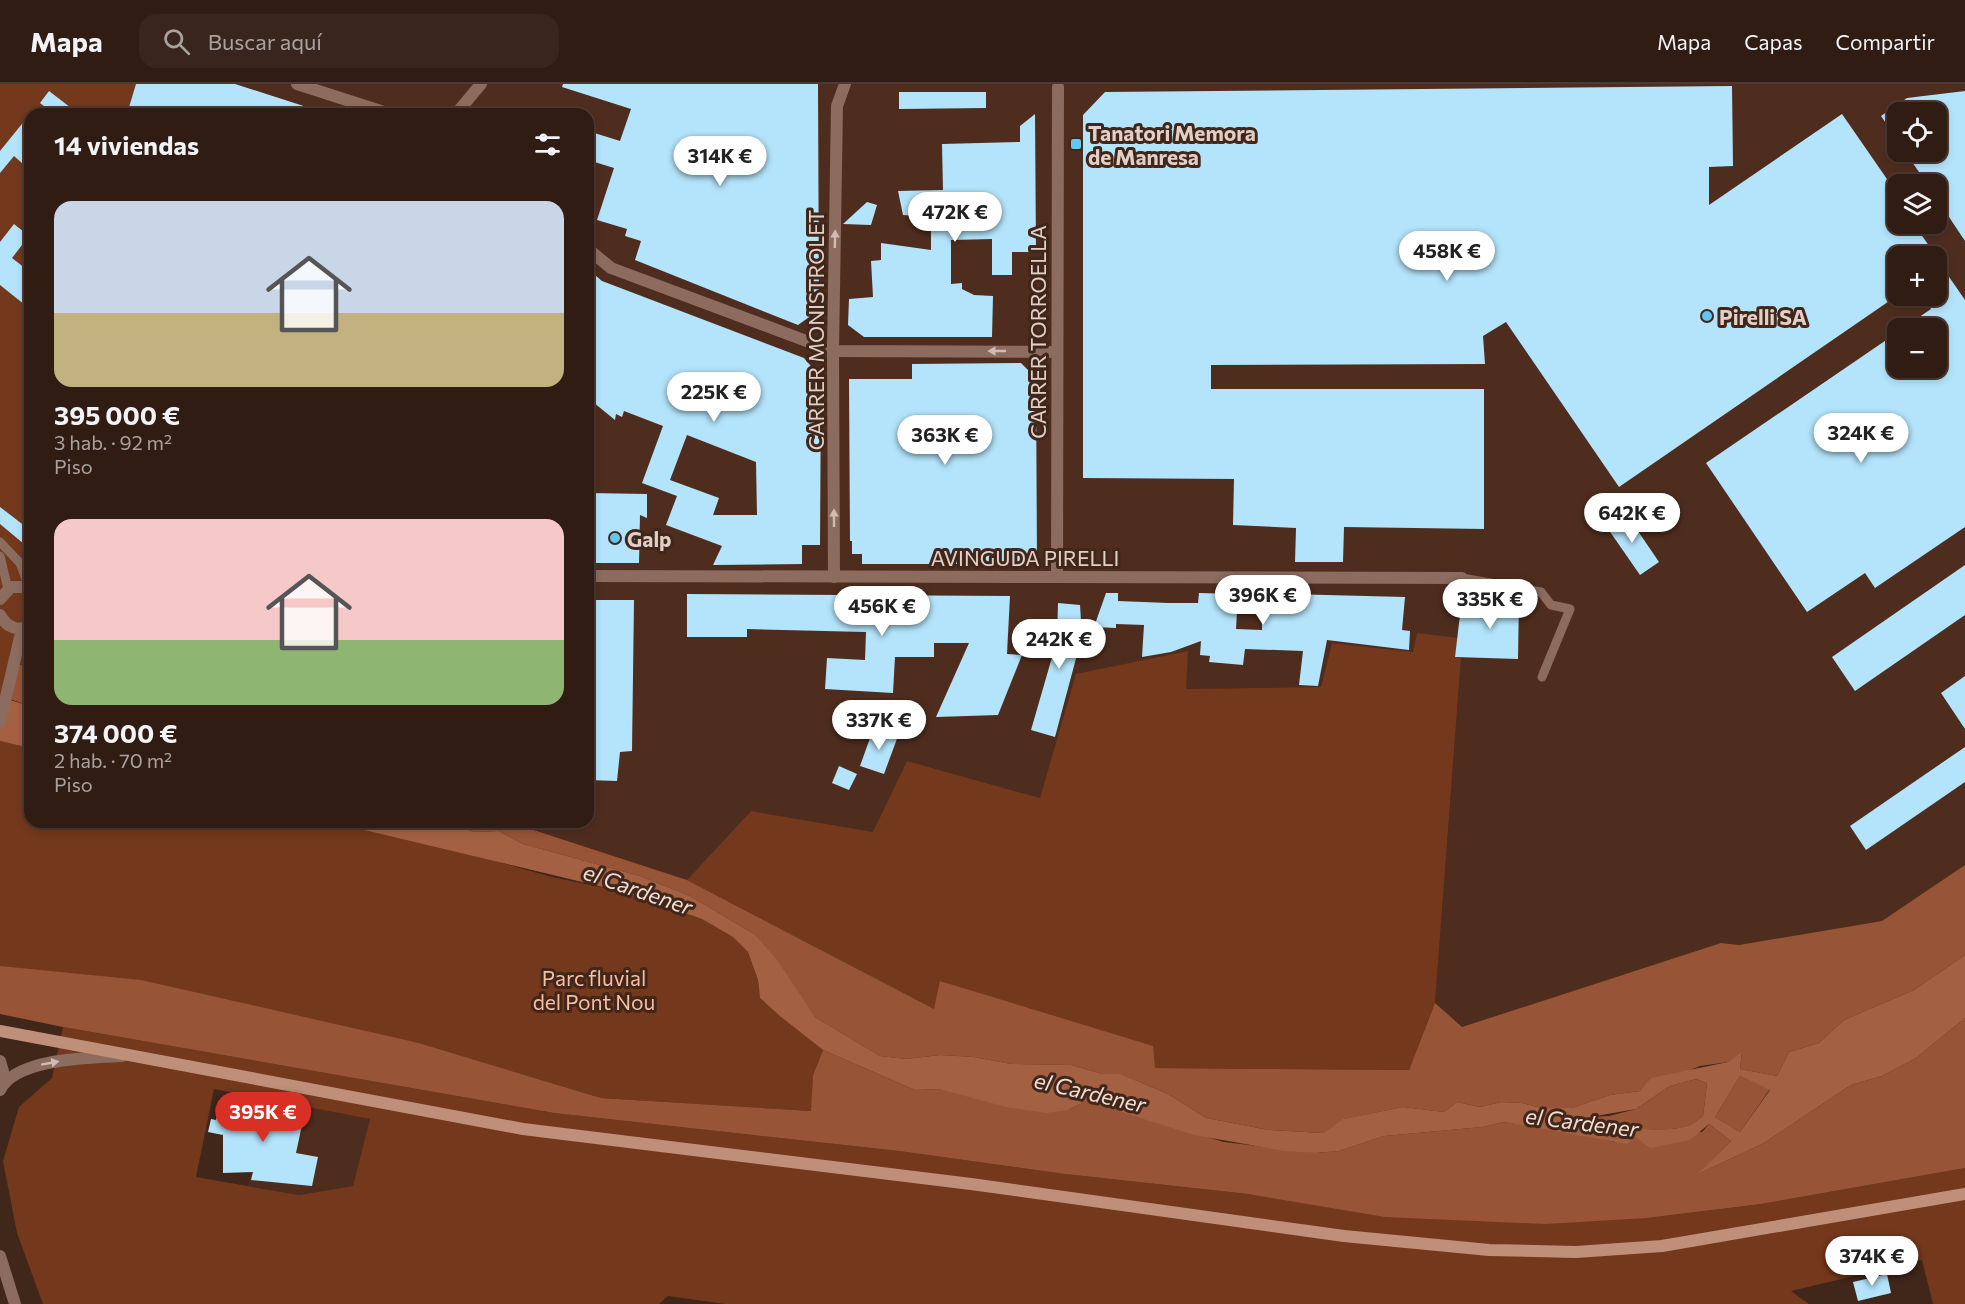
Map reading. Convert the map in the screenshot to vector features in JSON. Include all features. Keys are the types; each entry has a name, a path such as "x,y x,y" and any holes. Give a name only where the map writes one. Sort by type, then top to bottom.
{"main road":[{"path":"0,1031 523,1129 971,1184 1344,1236 1489,1250 1576,1252 1662,1246 1965,1194"}],"street":[{"path":"297,84 371,108"},
{"path":"461,108 481,84"},
{"name":"CARRER MONISTROLET","path":"834,577 833,351 837,106 845,84"},
{"name":"CARRER TORROELLA","path":"1058,85 1056,352 1058,577"},
{"path":"594,254 611,268 833,351 1056,352"},
{"name":"AVINGUDA PIRELLI","path":"594,576 1462,578"},
{"path":"3,594 18,585 24,586"},
{"path":"1,619 12,627 24,628"},
{"path":"0,722 24,634"},
{"path":"1,1088 16,1075 43,1063 127,1056"},
{"path":"0,1061 4,1075 1,1088"},
{"path":"0,1256 15,1304"}],"lane":[{"path":"0,542 20,563 24,573"},
{"path":"0,556 3,594"},
{"path":"1462,578 1541,592 1551,605 1570,609 1542,677"}],"shaded area":[{"path":"235,84 1965,84 1965,865 1882,921 1739,945 1721,943 1461,1028 1435,1003 1461,658 1455,657 1417,633 1414,652 1332,643 1321,687 1185,689 1188,652 1040,798 907,761 873,833 751,811 687,880 527,828 594,828 594,108 309,108"},
{"path":"13,665 24,665 24,704 4,697"},
{"path":"464,828 527,828 687,880 934,1009 940,981 1153,1046 1155,1068 1409,1070 1435,1003 1462,1027 1721,943 1739,945 1882,921 1965,865 1965,955 1914,990 1844,1020 1819,1043 1789,1052 1777,1076 1740,1069 1742,1053 1728,1062 1700,1066 1640,1091 1610,1095 1572,1108 1542,1108 1522,1103 1501,1102 1480,1107 1457,1102 1444,1112 1403,1107 1344,1119 1323,1133 1269,1130 1206,1118 1168,1094 1121,1074 1102,1074 1071,1065 1011,1064 974,1057 940,1055 906,1059 880,1056 815,1017 754,934 690,896 640,876 523,844 499,831 474,832"},
{"path":"0,966 141,980 419,1043 601,1098 811,1111 813,1075 823,1050 915,1090 939,1089 1068,1110 1087,1101 1224,1142 1315,1153 1339,1151 1384,1136 1482,1127 1504,1122 1587,1135 1614,1142 1636,1137 1702,1132 1709,1124 1731,1141 1700,1173 1764,1143 1851,1085 1882,1076 1916,1058 1965,1018 1965,1168 1761,1204 1647,1218 1545,1224 1385,1217 1248,1194 1065,1174 899,1151 554,1113 63,1027 0,1014"},
{"path":"1740,1076 1770,1089 1740,1132 1715,1117"},
{"path":"1696,1079 1707,1083 1703,1116 1689,1125 1676,1129 1650,1129 1624,1126 1588,1117 1609,1116 1636,1109 1670,1086"},
{"path":"268,1099 370,1119 353,1186 299,1195 248,1186"}],"green space":[{"path":"0,84 235,84 309,108 24,108 24,665 13,665 0,697"},
{"path":"1417,633 1458,638 1455,657 1461,658 1435,1003 1409,1070 1155,1068 941,981 935,1010 687,880 751,811 873,832 907,761 1040,798 1076,674 1188,651 1186,689 1321,687 1332,643 1413,652"},
{"name":"Parc fluvial del Pont Nou","path":"0,741 24,747 24,828 358,828 445,847 552,877 624,892 702,919 733,937 748,952 758,980 760,998 823,1050 813,1075 812,1111 601,1098 419,1043 0,966"},
{"path":"63,1027 554,1113 899,1151 1065,1174 1248,1194 1647,1218 1761,1204 1965,1168 1965,1304 1933,1304 1922,1260 1791,1291 1809,1304 725,1304 668,1296 659,1304 43,1304 17,1233 3,1161 19,1107 52,1078","holes":["214,1089 370,1119 353,1186 299,1195 196,1177"]}],"water":[{"path":"0,697 24,704 24,747 0,741"},
{"name":"el Cardener","path":"356,828 464,828 474,832 499,831 523,844 640,876 690,896 754,934 777,960 815,1017 880,1056 906,1059 940,1055 974,1057 1011,1064 1071,1065 1102,1074 1121,1074 1168,1094 1206,1118 1269,1130 1323,1133 1343,1119 1403,1107 1444,1112 1457,1102 1480,1107 1501,1102 1522,1103 1542,1108 1572,1108 1610,1095 1640,1091 1651,1078 1728,1062 1742,1052 1740,1069 1777,1076 1789,1052 1819,1043 1844,1020 1914,990 1965,955 1965,1018 1916,1058 1882,1076 1851,1085 1764,1143 1698,1174 1731,1141 1709,1124 1690,1140 1650,1148 1636,1137 1627,1144 1504,1122 1482,1127 1384,1136 1339,1151 1315,1153 1284,1151 1194,1135 1087,1101 1068,1110 1046,1113 1006,1107 939,1089 915,1090 823,1050 780,1016 760,998 758,980 748,952 733,937 702,919 624,892","holes":["1740,1076 1770,1090 1740,1132 1715,1117","1696,1079 1707,1083 1703,1116 1689,1125 1665,1129 1638,1128 1612,1124 1590,1117 1636,1109 1670,1086"]}],"building":[{"path":"136,84 235,84 310,108 129,108"},
{"path":"563,84 818,84 819,310 798,325 635,260 641,241 625,236 627,229 597,220 614,168 594,162 594,133 620,141 631,109 562,87"},
{"path":"1732,86 1733,166 1709,167 1709,205 1842,114 1887,179 1887,234 1921,234 1929,246 1887,246 1887,303 1619,487 1506,322 1483,336 1485,364 1211,365 1211,389 1484,389 1484,529 1344,527 1343,562 1295,562 1296,528 1233,525 1234,479 1083,478 1083,115 1105,92"},
{"path":"49,91 71,108 46,108 40,103"},
{"path":"1965,91 1965,241 1947,214 1947,174 1916,174 1919,172 1912,162 1947,162 1947,102 1901,102 1907,98"},
{"path":"899,92 986,92 986,108 899,109"},
{"path":"1887,112 1887,125 1881,116"},
{"path":"1035,114 1036,252 1012,252 1012,275 992,275 992,239 951,240 951,284 962,283 962,289 974,295 993,296 992,337 864,337 848,325 849,299 873,297 871,261 881,260 881,243 931,250 931,217 903,215 898,191 943,190 942,144 1020,142 1020,126"},
{"path":"24,121 24,165 14,156 0,173 0,151"},
{"path":"867,202 877,205 871,225 843,224"},
{"path":"14,224 24,232 24,242 12,258 24,267 24,304 0,285 0,242"},
{"path":"594,274 602,281 804,358 821,378 820,545 802,545 802,564 713,565 722,546 666,525 677,496 642,483 663,426 624,411 622,417 616,414 615,420 594,403","holes":["687,435 756,462 757,515 713,515 719,498 670,480"]},
{"name":"Pirelli SA","path":"1947,274 1965,300 1965,527 1875,588 1865,573 1807,612 1706,463 1887,340 1887,378 1947,378 1947,318 1918,318 1931,309 1929,306 1947,306"},
{"path":"1021,363 1036,378 1037,564 862,564 862,554 852,554 852,541 850,541 849,379 912,379 912,364"},
{"path":"594,493 647,494 647,518 640,515 639,563 594,563"},
{"path":"0,507 24,525 24,544 0,524"},
{"path":"1625,512 1659,562 1640,575 1606,526"},
{"path":"1965,565 1965,615 1855,691 1832,657"},
{"path":"1106,593 1118,593 1118,601 1168,603 1198,603 1199,593 1238,594 1236,629 1262,630 1262,596 1287,594 1405,597 1402,630 1410,631 1409,650 1327,640 1318,686 1299,685 1303,651 1245,649 1243,665 1209,662 1210,656 1200,655 1201,641 1171,652 1142,657 1144,625 1116,624 1116,628 1094,627"},
{"path":"687,594 1010,596 1007,654 1022,655 998,715 936,717 969,643 934,643 934,657 895,657 893,693 825,689 827,658 865,660 866,632 747,629 747,637 687,637"},
{"path":"1471,598 1519,599 1518,659 1455,657 1460,615 1471,615"},
{"path":"594,600 634,600 632,751 620,752 617,781 594,780"},
{"path":"1058,603 1080,605 1082,636 1055,737 1031,730 1057,640"},
{"path":"1965,676 1965,729 1941,693"},
{"path":"874,727 898,736 884,774 860,766"},
{"path":"1965,747 1965,782 1866,850 1850,826"},
{"path":"839,766 857,774 849,790 832,783"},
{"path":"222,1097 304,1115 296,1153 318,1157 312,1186 251,1180 253,1172 223,1173 223,1135 208,1132 211,1119 216,1120"},
{"path":"1887,1274 1891,1293 1858,1301 1853,1282"}],"place":[{"name":"Tanatori Memora de Manresa","path":"1076,144"},
{"name":"Pirelli SA","path":"1707,316"},
{"name":"Galp","path":"615,538"}]}
